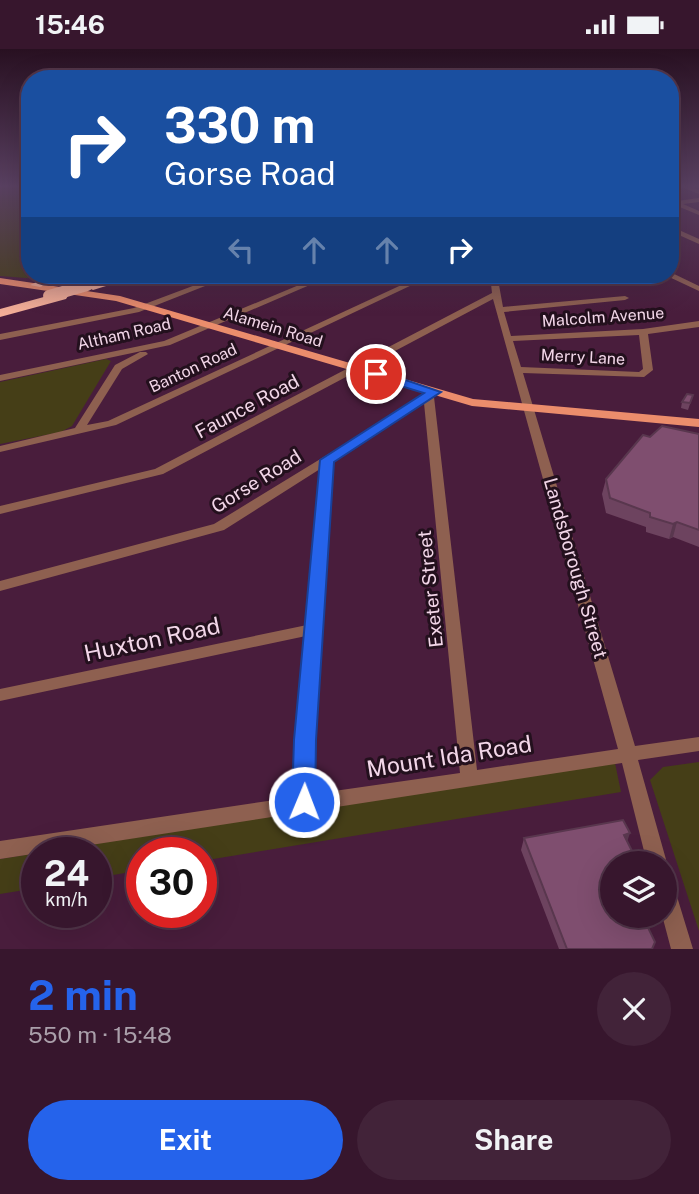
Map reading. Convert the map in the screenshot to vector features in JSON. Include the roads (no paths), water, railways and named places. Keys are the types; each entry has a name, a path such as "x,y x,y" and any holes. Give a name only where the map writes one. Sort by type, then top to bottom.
{"highway":[{"path":"0,312 55,284"},
{"path":"0,302 45,289 79,284"}],"main road":[{"name":"Alamein Road","path":"0,280 148,306 355,368 432,395 472,402 699,423"}],"street":[{"path":"679,232 699,242"},
{"path":"679,279 699,289"},
{"path":"689,284 699,283"},
{"path":"0,337 148,306 205,284"},
{"name":"Altham Road","path":"0,378 167,343 308,284"},
{"name":"Banton Road","path":"0,449 112,423 410,284"},
{"name":"Landsborough Street","path":"496,284 499,310 610,686 654,851"},
{"name":"Faunce Road","path":"0,510 159,472 497,293"},
{"path":"499,310 625,298"},
{"name":"Malcolm Avenue","path":"508,339 643,332 699,324"},
{"name":"Merry Lane","path":"517,370 640,376 648,370 643,332"},
{"path":"78,432 118,366 167,343"},
{"name":"Gorse Road","path":"0,586 219,527 432,395"},
{"name":"Exeter Street","path":"432,395 469,778"},
{"path":"304,802 305,740 327,460"},
{"name":"Huxton Road","path":"0,695 314,629"},
{"name":"Mount Ida Road","path":"0,849 699,744"},
{"path":"676,928 682,949"}]}
